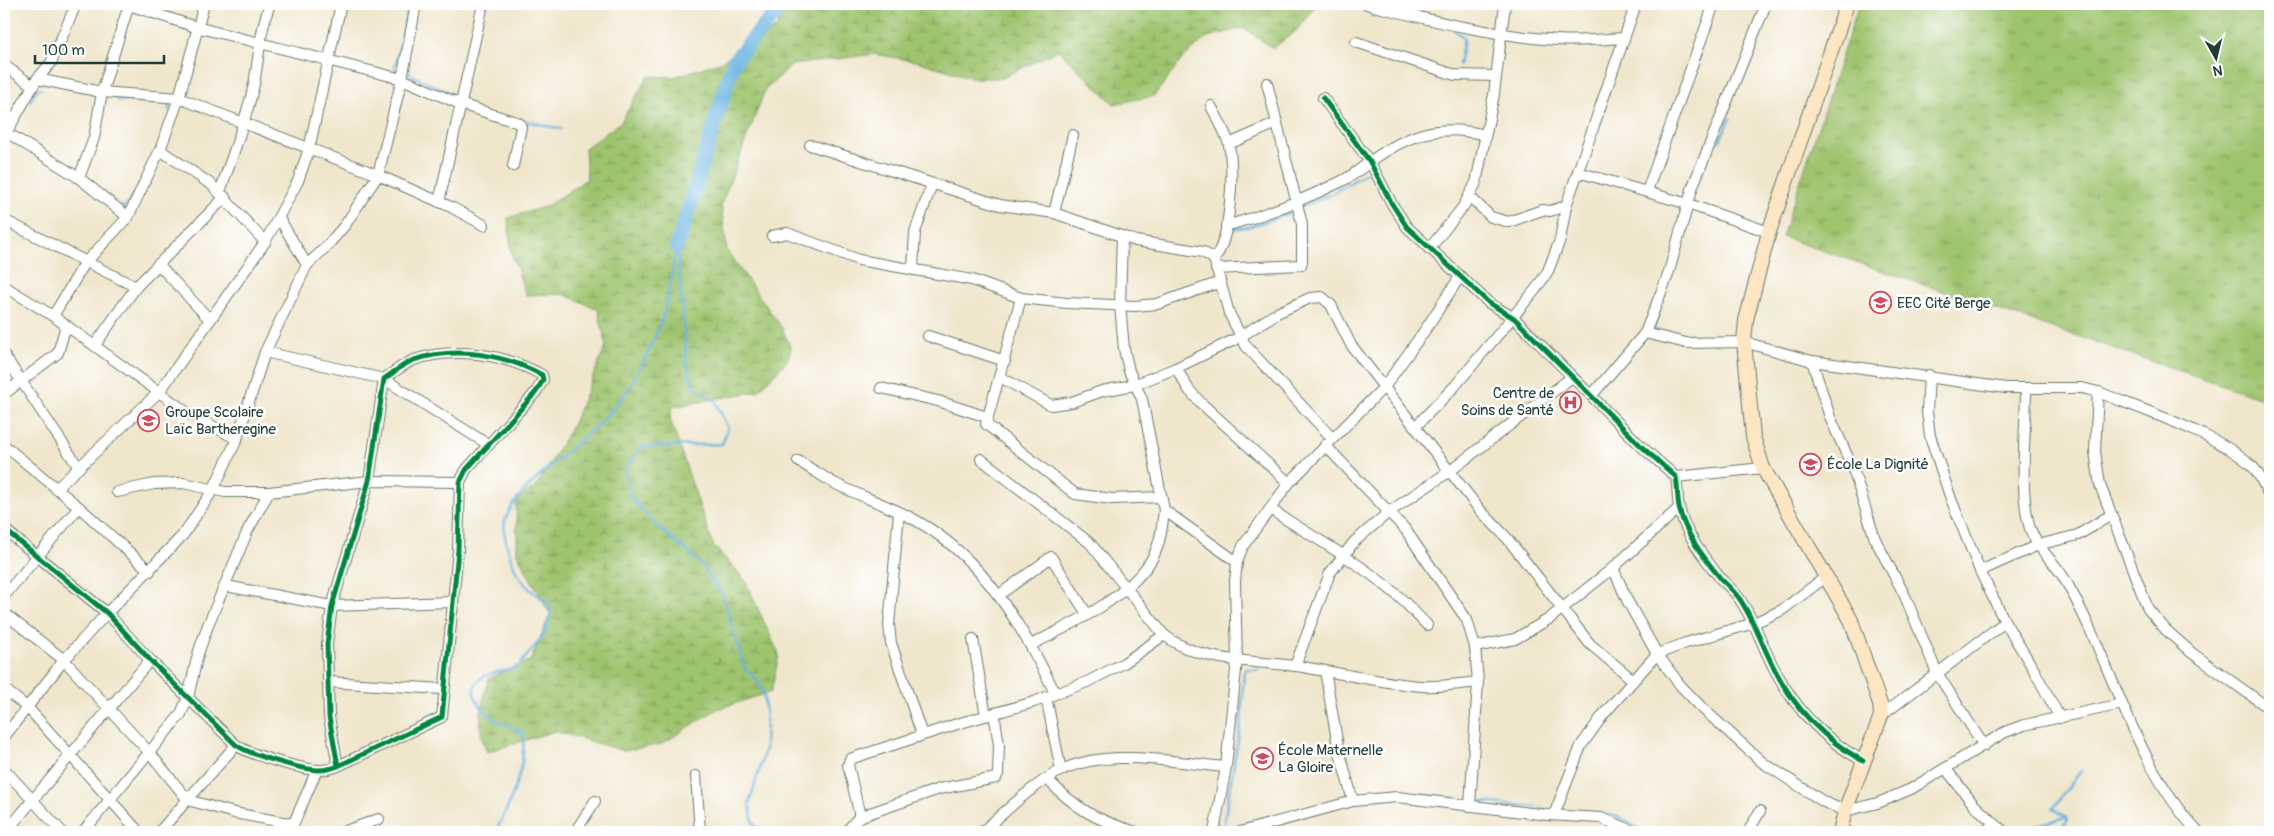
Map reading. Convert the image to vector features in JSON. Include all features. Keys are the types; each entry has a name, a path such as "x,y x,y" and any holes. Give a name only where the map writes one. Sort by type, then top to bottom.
{"main road":[{"path":"1840,832 1863,761 1881,716 1880,704 1861,646 1827,576 1763,468 1753,437 1744,342 1746,320 1770,232 1847,4"}],"street":[{"path":"76,4 51,63 35,83 7,136 79,178 128,217"},
{"path":"79,178 94,138 102,92 128,4 196,27 402,79 460,104 519,124 513,166"},
{"path":"53,316 85,263 128,217 160,150 179,98 196,27 204,4"},
{"path":"95,345 136,287 222,195 254,85 260,43 270,4"},
{"path":"56,489 160,391 265,242 298,181 309,149 341,4"},
{"path":"4,737 64,660 107,612 150,571 183,535 213,490 237,439 265,352 307,264 346,225 378,175 402,79 416,4"},
{"path":"440,202 483,4"},
{"path":"1366,4 1436,23 1500,33 1561,41 1624,38"},
{"path":"1430,248 1463,208 1476,183 1494,94 1505,4"},
{"path":"1414,427 1455,386 1514,318 1548,271 1560,240 1566,206 1636,4"},
{"path":"1647,191 1714,4"},
{"path":"1592,395 1645,332 1668,275 1693,186 1766,4"},
{"path":"1356,42 1455,75 1495,76"},
{"path":"4,65 35,83 102,92 179,98 378,175 440,202 484,225"},
{"path":"810,146 1000,205 1054,214 1136,241 1203,252 1215,264 1301,265 1302,224 1267,83"},
{"path":"1323,98 1370,162 1392,204 1407,227 1459,278 1489,304 1514,318 1641,446 1676,477 1679,508 1691,537 1704,557 1738,597 1754,623 1774,669 1793,701 1822,732 1844,750 1863,761"},
{"path":"1211,106 1228,144 1230,206 1221,247 1215,264 1218,283 1240,337 1405,529 1467,620 1475,647 1478,682 1470,806"},
{"path":"1228,144 1276,123"},
{"path":"1226,226 1297,205 1342,181 1405,140 1426,133 1462,129 1485,135"},
{"path":"1054,214 1073,135"},
{"path":"160,150 200,176 222,195 265,242"},
{"path":"1578,172 1647,191 1770,232"},
{"path":"913,270 915,232 932,184"},
{"path":"1469,196 1491,217 1509,222 1542,210 1550,211 1566,206"},
{"path":"279,218 307,264"},
{"path":"4,220 85,263 136,287"},
{"path":"772,236 787,233 859,260 972,280 1021,298 1138,306 1164,302 1218,283"},
{"path":"1032,645 1087,614 1125,588 1146,568 1160,540 1164,510 1162,497 1142,399 1134,385 1124,349 1120,305 1122,236"},
{"path":"158,264 210,320"},
{"path":"1214,832 1226,767 1237,660 1235,581 1243,546 1289,483 1385,386 1459,278"},
{"path":"4,286 53,316 160,391 188,413 237,439"},
{"path":"1000,377 1051,405 1072,402 1102,391 1134,385 1176,368 1240,337 1277,313 1310,298 1322,297 1331,305 1351,345 1385,386 1414,427 1480,510 1507,538 1590,644 1633,680"},
{"path":"1021,298 1005,361 987,417 988,426 1075,494 1112,499 1162,497"},
{"path":"4,394 58,353 66,325"},
{"path":"1645,332 1686,343 1744,342 1812,361 2026,389 2082,388 2098,392 2205,436 2242,457 2259,474 2270,498"},
{"path":"928,336 1005,361"},
{"path":"265,352 384,379 489,445"},
{"path":"4,529 107,612 150,660 244,751 317,770 338,766 440,719 443,715 443,689 458,550 460,482 466,470 536,392 543,380 542,376 517,362 450,353 415,360 384,379"},
{"path":"4,356 80,468"},
{"path":"1812,361 1830,417 1853,469 1874,539 1905,596 1936,673 1984,746"},
{"path":"1176,368 1189,390 1202,404 1289,483"},
{"path":"1929,375 1927,412 1930,436 1950,498 1980,572 2005,622 2060,718"},
{"path":"1295,666 1330,573 1343,554 1390,512 1450,472 1572,377"},
{"path":"338,766 329,717 327,644 332,606 369,480 384,379"},
{"path":"881,388 938,402 987,417"},
{"path":"2026,389 2026,509 2029,526 2038,545 2064,578 2122,704 2168,794 2182,815 2198,832"},
{"path":"2098,392 2095,452 2100,485 2148,609 2166,630 2192,653 2270,710"},
{"path":"5,450 79,507 150,571"},
{"path":"981,459 1081,535 1164,635 1176,645 1199,654 1295,666 1423,686 1478,682"},
{"path":"798,461 834,483 918,521 953,544 999,595 1032,645 1051,695 1062,770"},
{"path":"1676,477 1763,468"},
{"path":"117,492 154,484 183,483 213,490 269,492 369,480 460,482"},
{"path":"83,832 149,752 176,723 188,697 198,654 208,625 248,530 269,492"},
{"path":"4,596 36,555 79,507"},
{"path":"1475,647 1515,639 1533,630 1562,610 1613,568 1679,508"},
{"path":"1270,509 1343,554 1392,590 1427,625"},
{"path":"1164,510 1238,562"},
{"path":"899,512 890,634 891,643 922,735"},
{"path":"1980,572 2038,545 2078,535 2111,515"},
{"path":"999,595 1051,558 1087,614"},
{"path":"1613,568 1628,602 1657,654 1680,685 1702,708 1762,762 1824,802 1845,812 1898,795 1946,769 2005,732 2024,725 2122,704"},
{"path":"1554,815 1581,746 1593,728 1657,654 1686,643 1754,623 1782,610 1827,576"},
{"path":"226,586 332,606 453,602"},
{"path":"4,613 64,660 149,752 188,800 292,828 317,770"},
{"path":"1881,716 2005,622"},
{"path":"859,817 848,762 922,735 1087,682 1124,663 1164,635"},
{"path":"846,832 859,817 939,789 996,778 998,774 999,745 973,639"},
{"path":"6,832 150,660"},
{"path":"1325,671 1338,746 1353,801"},
{"path":"328,682 443,689"},
{"path":"4,689 28,708 111,798 139,832"},
{"path":"159,832 236,745"},
{"path":"982,832 1031,790 1047,779 1062,770 1100,759 1122,758 1226,767"},
{"path":"4,769 62,832"},
{"path":"1946,769 1974,804 1994,825 2004,832"},
{"path":"696,776 700,832"},
{"path":"1047,779 1084,811 1104,823 1136,832"},
{"path":"1240,832 1353,801 1397,797 1554,815 1601,818 1636,832"},
{"path":"575,832 596,801"},
{"path":"1748,832 1760,811"},
{"path":"343,832 380,820"},
{"path":"1983,832 1994,825"}],"green space":[{"path":"781,4 1317,4 1295,32 1273,48 1243,28 1207,37 1183,58 1154,96 1114,104 1058,50 1002,78 972,78 920,62 874,54 792,65 765,90 721,205 727,251 782,328 791,349 787,361 758,391 672,407 670,419 713,545 745,580 779,655 771,692 717,709 662,744 624,751 555,731 487,752 481,734 481,715 489,678 531,660 550,614 517,554 516,501 537,485 571,428 606,346 598,309 563,294 526,295 511,252 508,218 547,206 587,179 585,148 621,122 648,76 674,77 720,62 777,28"},
{"path":"1859,4 2270,4 2270,401 1782,237"}],"waterway":[{"path":"399,72 395,71 395,67 409,4"},
{"path":"677,246 734,61 783,4"},
{"path":"1371,16 1385,14"},
{"path":"1427,24 1441,27"},
{"path":"1454,30 1464,38 1459,65"},
{"path":"408,71 411,75 460,98"},
{"path":"30,102 37,89 41,89"},
{"path":"117,100 169,103 169,110"},
{"path":"1719,142 1730,118"},
{"path":"521,120 561,129"},
{"path":"4,148 8,139"},
{"path":"1300,206 1302,207 1333,193 1371,172"},
{"path":"121,206 125,207 131,199"},
{"path":"1230,229 1248,227 1290,213 1293,207"},
{"path":"677,246 687,365 693,386 715,401 728,428 722,444 640,447 625,469 631,498 657,526 699,562 722,593 745,669 758,680 764,697 766,720 765,750 749,804 753,822 759,832"},
{"path":"495,832 512,797 520,771 524,746 523,734 485,711 476,699 474,693 475,686 479,680 487,675 517,668 541,638 549,621 550,612 549,602 530,590 514,566 505,540 505,521 525,490 598,425 626,392 636,376 663,315 676,250"},
{"path":"1658,316 1653,329 1658,331"},
{"path":"1934,421 1940,449"},
{"path":"1046,666 1056,683"},
{"path":"1239,828 1223,830 1241,722 1244,671 1247,669 1260,670"},
{"path":"2066,817 2053,808 2081,771"},
{"path":"1364,796 1390,792 1467,800"},
{"path":"1481,802 1536,807"},
{"path":"1540,808 1546,810"},
{"path":"1606,815 1618,817 1646,832"},
{"path":"2066,817 2068,819 2062,827 2069,832"},
{"path":"2031,832 2034,826 2066,817"},
{"path":"1609,826 1621,832"},
{"path":"307,832 327,829"}],"cycle path":[{"path":"1323,98 1370,162 1392,204 1407,227 1489,303 1514,318 1641,446 1676,477 1679,507 1690,536 1708,563 1737,595 1745,607 1770,661 1792,698 1824,733 1849,753 1863,761"},
{"path":"4,529 107,613 150,660 236,745 263,757 300,767 318,770 333,768 338,766 442,717 458,550 460,482 466,470 536,392 543,380 542,375 496,357 479,354 446,353 414,360 384,379 369,481 332,606 327,644 329,717 338,766"}],"place":[{"name":"EEC Cité Berge","path":"1881,303"},
{"name":"Centre de Soins de Santé","path":"1570,402"},
{"name":"Groupe Scolaire Laïc Bartheregine","path":"149,421"},
{"name":"École La Dignité","path":"1811,464"},
{"name":"École Maternelle La Gloire","path":"1262,759"}]}
